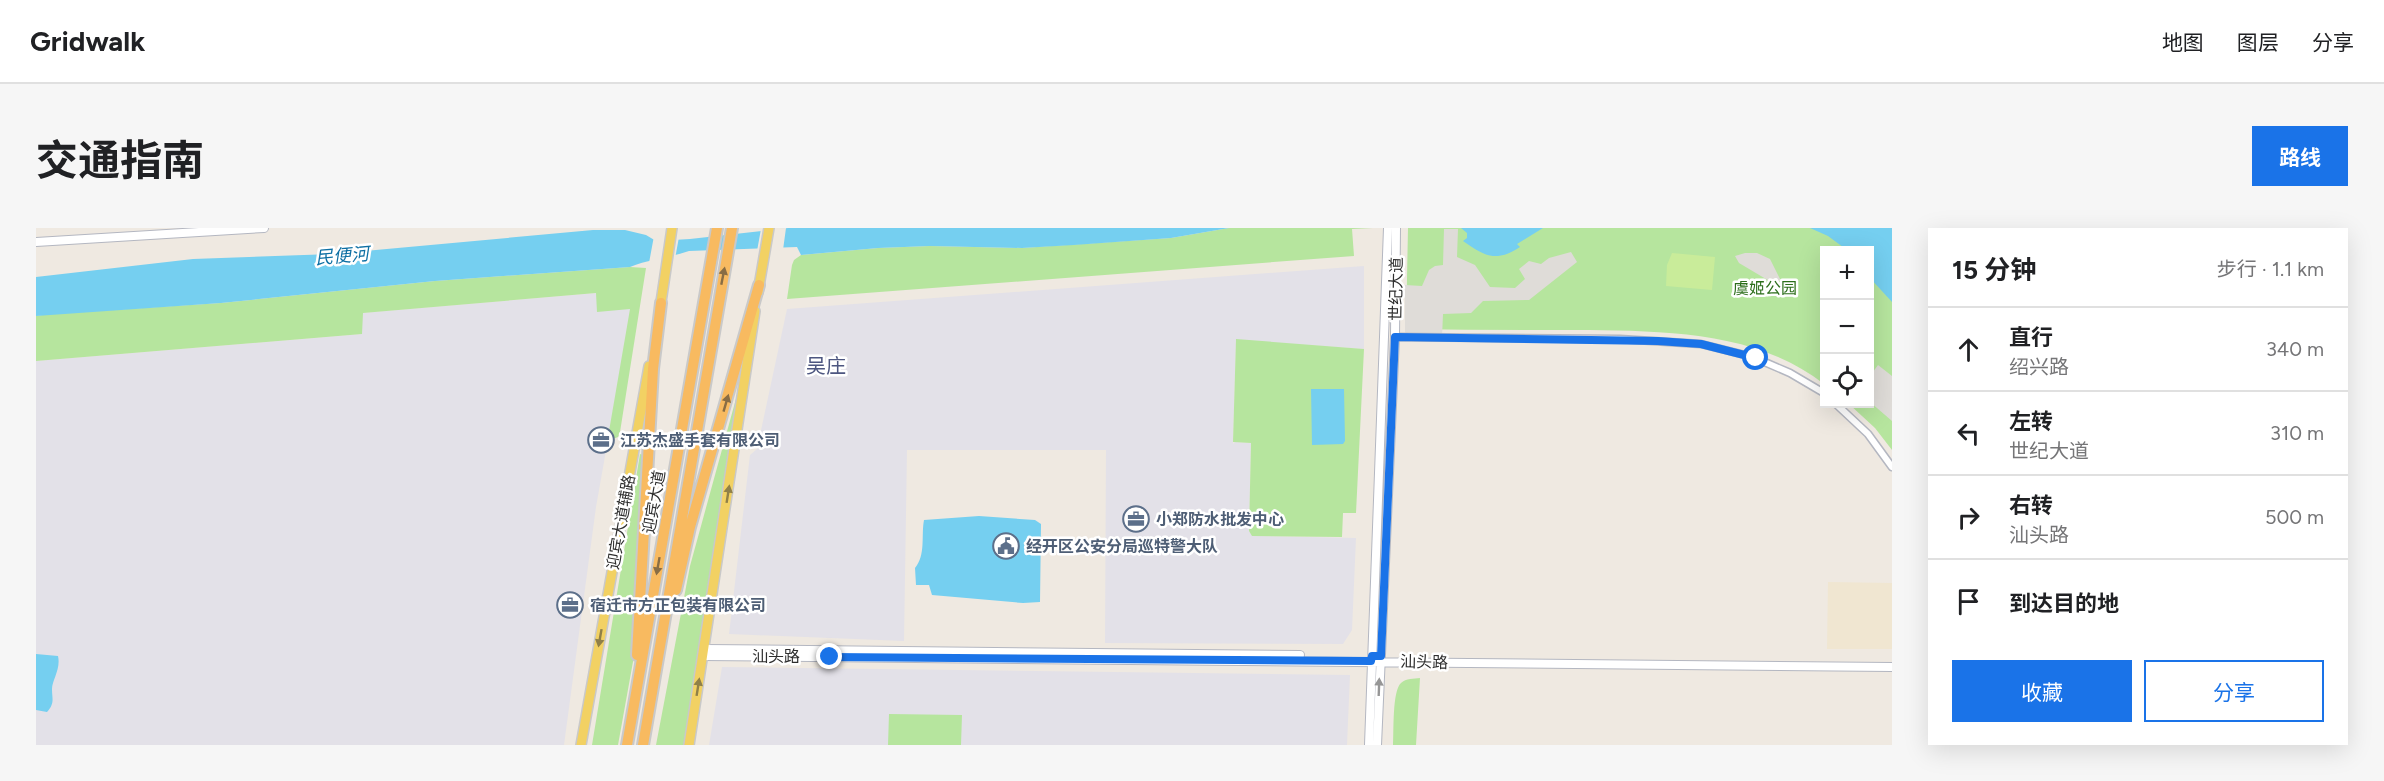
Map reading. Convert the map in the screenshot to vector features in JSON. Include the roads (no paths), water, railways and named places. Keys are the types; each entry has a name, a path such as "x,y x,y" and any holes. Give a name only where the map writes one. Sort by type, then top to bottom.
{"highway":[{"name":"迎宾大道","path":"627,745 717,228"},
{"name":"迎宾大道","path":"643,745 732,228"},
{"path":"650,704 690,527 759,285"},
{"path":"633,714 653,369 661,303"}],"main road":[{"name":"迎宾大道辅路","path":"581,745 661,303 672,228"},
{"path":"689,745 769,228"}],"street":[{"path":"36,242 264,228"},
{"name":"世纪大道","path":"1377,745 1376,659 1388,228"},
{"name":"世纪大道","path":"1368,745 1376,659 1395,337 1396,228"},
{"path":"1395,337 1620,339 1701,344 1753,357 1790,373 1820,391"},
{"path":"1840,408 1868,434 1892,467"},
{"name":"汕头路","path":"704,652 1892,662"},
{"name":"汕头路","path":"1376,659 1892,667"}],"water":[{"name":"民便河","path":"788,228 1229,228 1171,238 1022,248 930,246 801,255 797,247 689,251 630,267 435,281 221,303 36,316 36,277 193,259 332,254 593,230 625,230 646,235 656,241"},
{"path":"1461,228 1543,228 1517,244 1520,247 1511,252 1490,256 1463,241 1467,238 1467,233"},
{"path":"1810,228 1892,228 1892,302 1874,282 1874,246 1842,246 1828,236"},
{"path":"1311,389 1344,389 1345,441 1343,444 1312,445"},
{"path":"979,516 1035,520 1041,524 1040,602 1023,603 932,595 929,585 916,585 915,568 921,557 924,520"},
{"path":"36,654 58,656 52,686 52,703 47,712 36,710"}],"place":[{"name":"江苏杰盛手套有限公司","path":"601,440"},
{"name":"小郑防水批发中心","path":"1136,519"},
{"name":"经开区公安分局巡特警大队","path":"1006,546"},
{"name":"宿迁市方正包装有限公司","path":"570,605"}],"district":[{"name":"吴庄","path":"826,366"}],"park label":[{"name":"虞姬公园","path":"1765,288"}]}
